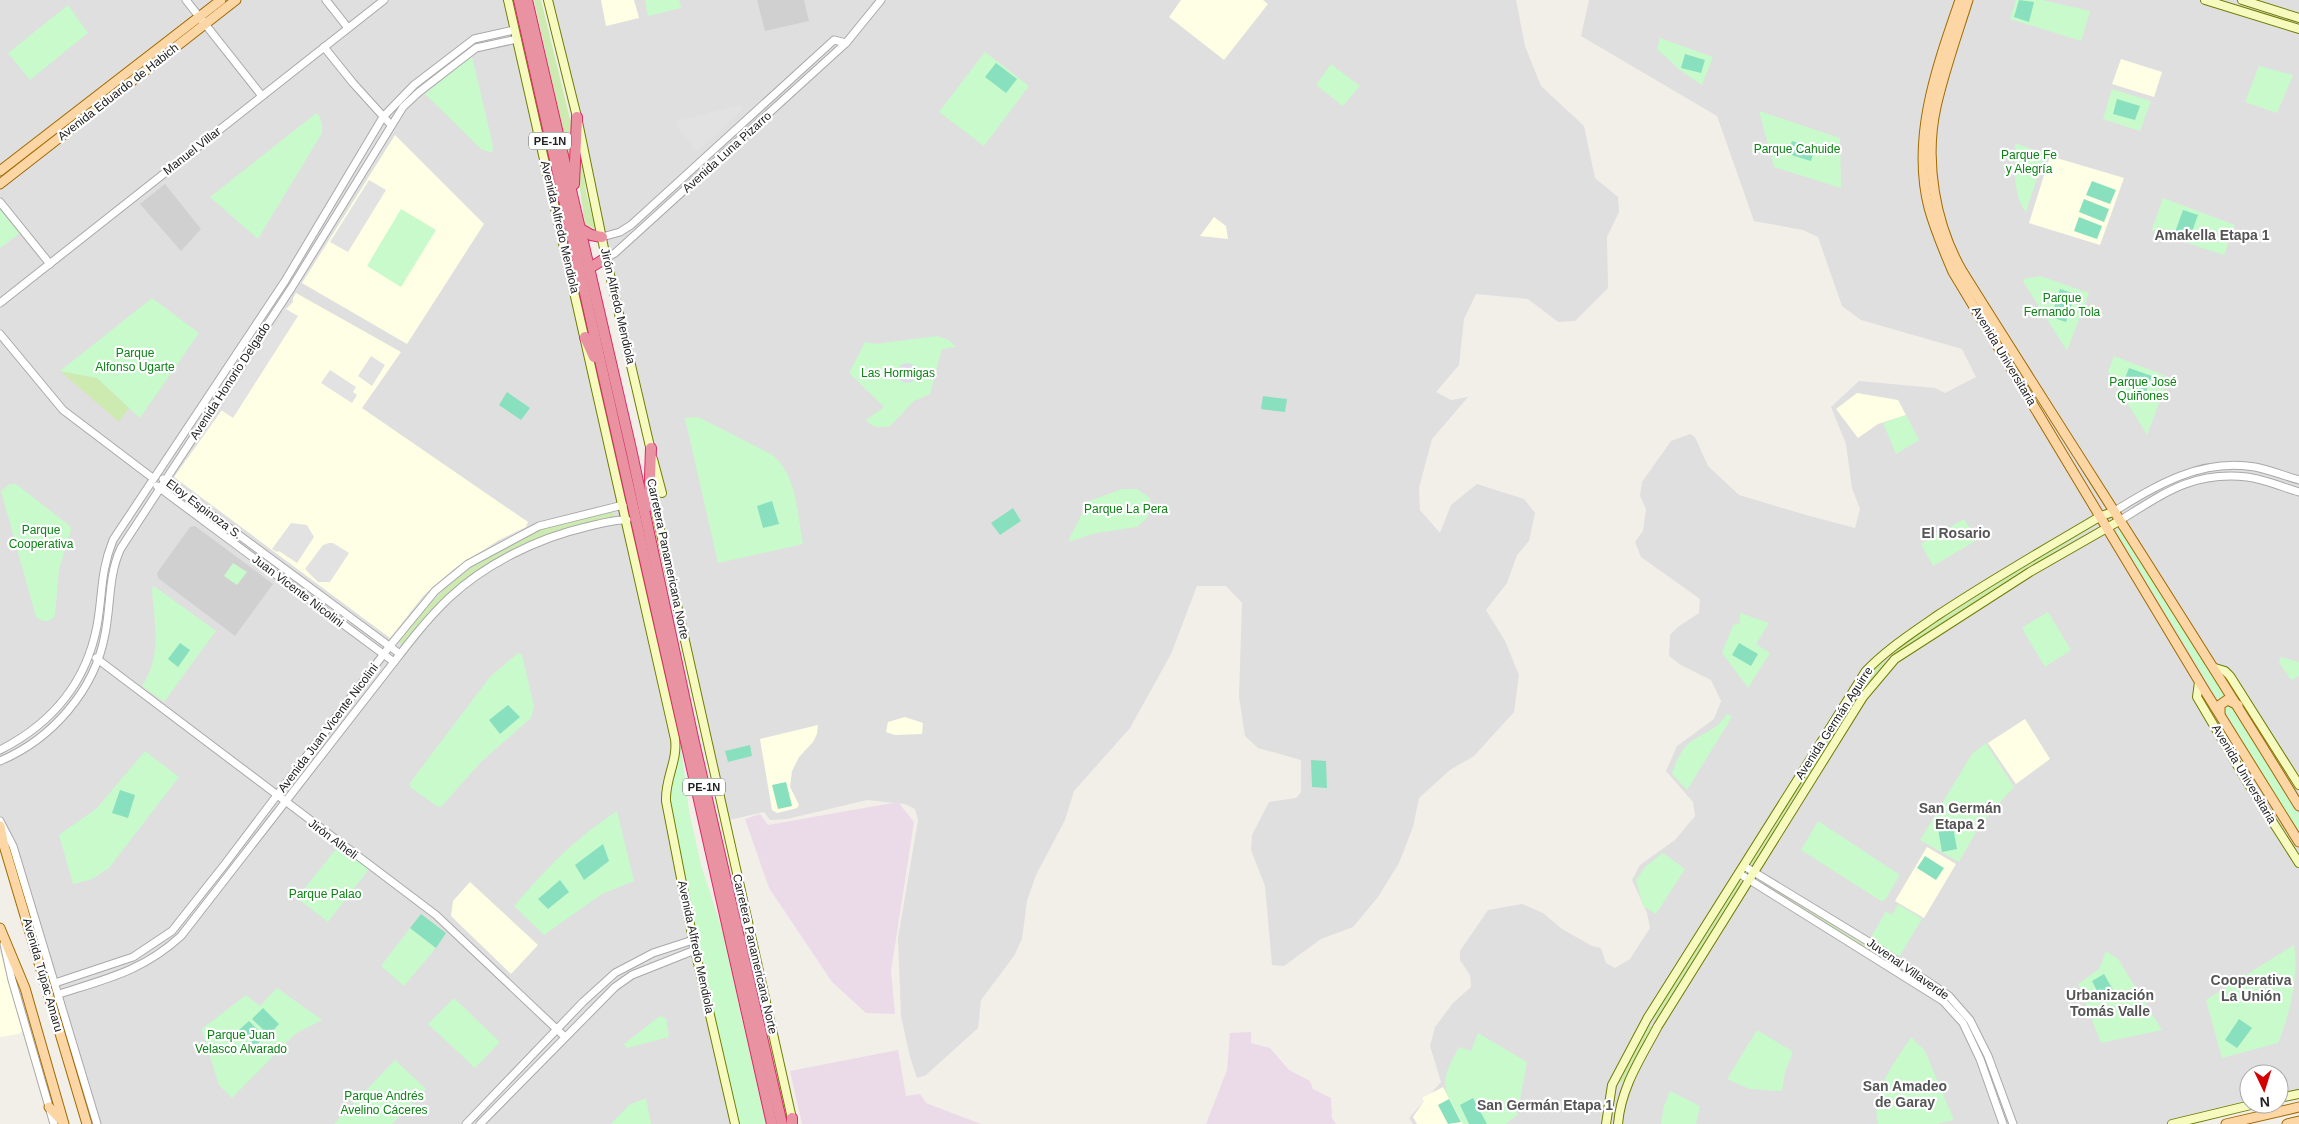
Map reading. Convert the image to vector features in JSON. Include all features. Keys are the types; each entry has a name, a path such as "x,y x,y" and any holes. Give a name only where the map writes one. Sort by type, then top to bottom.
{"highway":[{"name":"Carretera Panamericana Norte","path":"519,0 772,1124"},
{"name":"Carretera Panamericana Norte","path":"527,0 653,547 693,738 782,1124"},
{"path":"574,202 574,144 577,117"},
{"path":"579,228 591,235 602,236"},
{"path":"588,269 606,258"},
{"path":"585,337 592,348 597,369 604,378"},
{"path":"610,448 612,442 608,416 611,407"},
{"path":"651,450 648,491 653,547"},
{"path":"627,520 639,532"}],"main road":[{"name":"Avenida Eduardo de Habich","path":"0,184 202,21 220,0"},
{"name":"Avenida Eduardo de Habich","path":"0,171 202,21 236,0"},
{"name":"Avenida Alfredo Mendiola","path":"508,0 585,337"},
{"path":"548,0 577,117"},
{"name":"Avenida Universitaria","path":"1960,0 1934,81 1925,118 1923,157 1929,206 1937,235 1953,272 2199,682 2299,842"},
{"name":"Avenida Universitaria","path":"1968,0 1936,108 1932,140 1933,182 1944,230 1962,271 2113,512 2215,668 2299,806"},
{"path":"2205,0 2299,29"},
{"path":"2242,0 2299,18"},
{"name":"Jirón Alfredo Mendiola","path":"577,117 606,258 651,450 655,515 793,1122"},
{"path":"585,337 627,520"},
{"path":"651,450 662,493"},
{"name":"Avenida Germán Aguirre","path":"1606,1124 1612,1085 1647,1019 1866,671 1884,653 2023,561 2101,516 2113,512"},
{"name":"Avenida Alfredo Mendiola","path":"627,520 676,740 676,749 665,786 666,801 695,950 735,1124"},
{"name":"Avenida Germán Aguirre","path":"1618,1124 1625,1089 1658,1026 1863,697 1892,662 1959,616 2107,526 2119,521"},
{"path":"1884,653 1892,662"},
{"name":"Avenida Universitaria","path":"2215,668 2225,671 2230,676 2299,785"},
{"name":"Avenida Universitaria","path":"2199,682 2197,697 2246,780 2299,863"},
{"path":"2220,715 2219,708 2223,702 2231,701 2238,706"},
{"name":"Avenida Túpac Amaru","path":"0,826 3,842 87,1124"},
{"name":"Avenida Túpac Amaru","path":"0,928 24,988 60,1124"},
{"path":"1612,1085 1625,1089"},
{"path":"49,1107 60,1124"},
{"path":"2226,1124 2299,1107"},
{"path":"2172,1124 2239,1108"},
{"path":"2287,1124 2299,1121"}],"street":[{"path":"186,0 262,96"},
{"path":"326,0 348,28"},
{"name":"Manuel Villar","path":"0,303 384,0"},
{"name":"Avenida Luna Pizarro","path":"606,258 615,253 658,215 846,43 881,0"},
{"name":"Avenida Honorio Delgado","path":"0,750 29,734 56,710 75,686 90,654 97,626 101,580 106,558 119,531 285,282 383,117 414,85 474,39 514,30"},
{"name":"Avenida Honorio Delgado","path":"0,761 32,744 57,723 82,691 98,659 105,636 115,561 120,548 292,287 403,107 418,92 476,48 516,39"},
{"name":"Avenida Luna Pizarro","path":"602,236 620,232 631,225 834,40 846,43"},
{"path":"324,47 391,124"},
{"path":"0,202 50,264"},
{"name":"Eloy Espinoza S.","path":"0,334 63,410 153,478 165,480 400,654"},
{"name":"Avenida Germán Aguirre","path":"2113,512 2153,488 2195,469 2255,467 2299,480"},
{"name":"Avenida Germán Aguirre","path":"2119,521 2188,482 2218,477 2248,477 2299,492"},
{"name":"Juan Vicente Nicolini","path":"153,478 160,488 394,662"},
{"name":"Avenida Juan Vicente Nicolini","path":"55,983 119,964 144,951 165,936 186,914 389,646 435,591 468,564 539,526 624,505"},
{"path":"614,507 616,521"},
{"path":"394,662 428,620 450,597 492,566 566,532 627,520"},
{"path":"303,594 308,586"},
{"name":"Jirón Alheli","path":"90,654 444,922 565,1037"},
{"name":"Avenida Juan Vicente Nicolini","path":"59,994 131,971 166,950 199,916 394,662"},
{"path":"0,821 13,846 97,1124"},
{"name":"Juvenal Villaverde","path":"1744,866 1868,942 1949,996 1970,1020 1988,1056 2013,1124"},
{"name":"Juvenal Villaverde","path":"1740,874 1942,1002 1962,1023 1980,1059 2003,1124"},
{"path":"0,928 12,980 49,1107"},
{"path":"466,1124 583,1002 615,973 653,953 693,940"},
{"path":"480,1124 621,983 632,975 695,950"}],"shaded area":[{"path":"0,0 512,0 573,259 608,431 673,709 681,756 677,787 753,1124 83,1124 0,846"},
{"path":"544,0 1516,0 1525,46 1541,86 1584,126 1595,178 1618,197 1619,212 1607,237 1608,288 1575,321 1558,322 1528,299 1476,294 1464,319 1459,365 1436,392 1451,400 1468,397 1432,439 1419,488 1420,510 1440,533 1451,505 1477,484 1524,499 1535,513 1529,541 1517,555 1507,583 1486,610 1505,641 1519,675 1514,712 1474,756 1450,770 1419,798 1413,827 1399,863 1378,897 1353,927 1321,939 1284,966 1272,965 1265,886 1251,850 1252,835 1269,802 1296,798 1301,792 1301,760 1258,748 1245,736 1239,697 1242,603 1226,586 1197,586 1171,654 1130,728 1074,791 1065,820 1036,875 1027,901 1022,939 1014,956 981,1000 978,1028 926,1075 917,1078 910,1057 901,1016 898,938 918,820 915,809 905,804 867,800 787,819 770,820 764,812 721,822 652,510 651,470 645,439"},
{"path":"601,0 634,0 639,18 606,26"},
{"path":"757,0 804,0 809,21 765,31"},
{"path":"1181,0 1263,0 1268,4 1224,60 1169,17"},
{"path":"1589,0 2299,0 2299,1097 2289,1100 2289,1064 2239,1064 2239,1111 2187,1124 1413,1124 1409,1118 1441,1082 1430,1046 1435,1027 1453,1003 1471,987 1470,975 1460,960 1460,951 1488,910 1522,904 1543,913 1562,929 1592,946 1601,948 1606,963 1615,968 1630,959 1650,928 1647,913 1632,880 1640,865 1675,840 1695,816 1693,802 1666,771 1677,746 1714,719 1721,701 1711,680 1681,665 1669,656 1670,635 1678,627 1699,613 1700,599 1641,557 1635,542 1643,531 1646,509 1640,496 1642,482 1671,441 1690,434 1695,437 1708,466 1739,495 1855,528 1860,509 1852,488 1846,444 1831,407 1859,381 1935,388 1945,393 1976,377 1962,349 1861,320 1842,306 1818,237 1803,230 1754,221 1717,116 1581,36"},
{"path":"2121,59 2162,72 2154,97 2112,84"},
{"path":"738,105 743,107 742,110 697,152 677,127 678,121"},
{"path":"395,135 484,224 407,344 302,283"},
{"path":"2050,156 2124,178 2100,245 2029,223"},
{"path":"369,180 386,190 348,252 330,242"},
{"path":"165,184 201,229 181,251 140,204"},
{"path":"1214,217 1226,226 1228,239 1200,236"},
{"path":"296,293 401,352 362,408 528,522 526,527 499,540 454,569 424,595 390,638 174,477 239,386 286,309 293,302"},
{"path":"286,309 298,316 233,418 221,410"},
{"path":"371,356 385,365 372,386 358,376"},
{"path":"907,363 914,366 917,373 914,380 907,383 900,380 897,373 900,366"},
{"path":"330,370 356,387 353,392 357,395 352,403 321,383"},
{"path":"1857,393 1898,400 1906,415 1878,424 1858,438 1836,409"},
{"path":"291,523 307,525 314,537 297,563 279,551 277,552 272,549"},
{"path":"195,526 273,584 235,636 158,578 157,573 190,527"},
{"path":"333,543 349,553 330,582 318,582 305,569 323,545"},
{"path":"905,717 923,723 922,734 895,735 886,732 888,722"},
{"path":"2025,719 2050,759 2016,784 1988,743"},
{"path":"818,725 817,734 813,742 799,757 792,771 790,787 799,805 797,808 777,813 772,810 760,739"},
{"path":"898,802 914,822 891,971 895,1014 866,1013 832,982 769,888 745,819 760,814 768,825"},
{"path":"1927,847 1956,864 1924,918 1895,901"},
{"path":"470,882 538,945 511,974 451,916 453,901"},
{"path":"0,952 23,1030 19,1034 0,1037"},
{"path":"1251,1032 1251,1043 1270,1048 1289,1070 1310,1081 1313,1089 1331,1098 1332,1118 1336,1124 1206,1124 1227,1070 1230,1033"},
{"path":"898,1050 906,1096 920,1094 926,1103 981,1124 802,1124 790,1071"},
{"path":"1443,1087 1463,1124 1417,1124 1413,1117 1424,1101 1422,1098"}],"green space":[{"path":"534,0 541,0 571,123 571,166"},
{"path":"645,0 679,0 681,8 648,16"},
{"path":"2016,0 2042,0 2090,11 2081,41 2010,19"},
{"path":"2019,0 2034,2 2029,22 2014,17"},
{"path":"68,5 88,33 30,80 8,53"},
{"path":"1660,38 1713,57 1702,85 1681,71 1657,49"},
{"path":"985,52 1029,86 984,146 939,112"},
{"path":"1685,54 1705,60 1701,73 1681,68"},
{"path":"472,56 493,146 492,153 481,149 425,94"},
{"path":"996,63 1017,79 1006,93 985,77"},
{"path":"1331,64 1360,86 1343,106 1316,85"},
{"path":"2259,66 2293,75 2277,113 2245,102"},
{"path":"2112,89 2151,101 2140,131 2103,119"},
{"path":"2117,99 2140,106 2135,120 2113,114"},
{"name":"Parque Cahuide","path":"1759,111 1840,138 1841,188 1774,167"},
{"path":"315,114 318,114 322,123 322,133 258,239 210,197"},
{"path":"1792,141 1815,148 1811,161 1788,154"},
{"name":"Parque Fe y Alegría","path":"2015,143 2045,154 2026,212 2018,197 2016,188"},
{"path":"581,151 586,192 596,230 585,224 579,183"},
{"path":"2092,181 2116,190 2110,204 2086,195"},
{"path":"2163,198 2235,225 2224,255 2154,232 2152,229"},
{"path":"2084,199 2109,209 2104,222 2079,212"},
{"path":"0,204 20,230 20,233 0,248"},
{"path":"401,209 436,230 401,287 367,266"},
{"path":"2183,210 2198,215 2189,240 2174,235"},
{"path":"2079,217 2102,226 2097,239 2074,231"},
{"name":"Parque Fernando Tola","path":"2040,276 2089,293 2067,351 2023,281 2024,279"},
{"path":"2060,289 2075,294 2066,322 2051,317"},
{"name":"Parque Alfonso Ugarte","path":"152,298 199,333 140,418 97,378 60,371"},
{"name":"Las Hormigas","path":"937,336 949,340 956,347 942,349 930,394 914,401 890,426 877,427 868,423 866,420 884,407 849,373 865,342 875,344"},
{"name":"Parque José Quiñones","path":"2114,356 2169,377 2147,435 2108,372"},
{"path":"2129,368 2152,376 2146,392 2123,383"},
{"path":"60,371 97,378 129,408 119,422"},
{"path":"507,392 530,408 521,420 499,405"},
{"path":"1263,396 1287,399 1285,412 1261,409"},
{"path":"1906,415 1919,440 1896,454 1883,423"},
{"path":"698,417 773,455 781,464 787,473 795,496 803,544 718,563 685,418"},
{"name":"Parque Cooperativa","path":"10,484 16,484 70,526 71,530 59,570 55,615 49,621 36,617 1,491"},
{"name":"Parque La Pera","path":"1122,489 1137,489 1150,498 1148,517 1137,527 1096,533 1069,542 1089,501"},
{"path":"772,501 779,524 763,528 757,506"},
{"path":"1013,508 1021,521 1000,535 991,523"},
{"path":"612,511 614,518 550,534 507,552 487,564 450,593 402,645 397,641 428,605 445,589 502,547 553,525"},
{"path":"1964,519 1977,540 1933,566 1921,544"},
{"path":"2094,522 2096,525 1893,656 1892,651 1903,641"},
{"path":"2121,528 2299,815 2299,834 2116,531"},
{"path":"233,563 247,572 237,585 224,576"},
{"path":"154,586 216,631 164,702 142,686 149,674 155,650 156,638 152,588"},
{"path":"2048,612 2071,650 2045,667 2023,627"},
{"path":"1740,613 1769,623 1756,644 1770,653 1748,688 1722,653 1733,625 1740,623"},
{"path":"180,643 190,650 178,667 168,659"},
{"path":"1739,643 1758,654 1751,666 1732,655"},
{"path":"518,653 522,655 534,706 531,718 481,762 441,807 438,807 410,787 409,784 490,677"},
{"path":"2281,657 2299,662 2299,676 2291,680 2279,662"},
{"path":"1882,660 1886,664 1754,868 1750,865 1867,675"},
{"path":"508,705 520,717 500,734 489,720"},
{"path":"1727,714 1732,717 1687,790 1672,774 1679,756 1688,744 1715,727"},
{"path":"1986,743 2014,787 1980,825 1959,862 1920,840 1972,754"},
{"path":"750,745 752,756 728,762 725,751"},
{"path":"681,746 689,811 701,865 726,942 740,1011 768,1124 737,1124 669,806 673,767"},
{"path":"145,751 179,777 109,868 92,879 73,884 59,835 97,808"},
{"path":"1311,760 1326,761 1327,788 1312,787"},
{"path":"786,782 792,806 778,809 772,785"},
{"path":"120,790 135,795 128,818 112,813"},
{"path":"617,811 634,881 602,894 544,935 514,906 562,855 587,833"},
{"path":"1818,821 1900,875 1885,900 1881,901 1801,850"},
{"path":"1952,821 1957,849 1942,852 1937,823"},
{"path":"603,844 609,861 584,880 575,865"},
{"name":"Parque Palao","path":"339,845 370,868 328,922 297,898"},
{"path":"1663,853 1685,869 1656,914 1643,906 1636,880 1646,866"},
{"path":"1925,856 1944,868 1936,880 1917,868"},
{"path":"1754,877 1894,963 1892,966 1752,881"},
{"path":"560,880 569,892 548,909 538,899"},
{"path":"1739,880 1744,883 1658,1021 1653,1018"},
{"path":"1898,904 1922,919 1899,957 1870,939 1886,911 1892,915"},
{"path":"421,914 446,933 436,948 410,928"},
{"path":"410,928 436,948 404,986 381,966"},
{"path":"2294,945 2294,982 2286,1020 2278,1043 2222,1058 2206,1000"},
{"path":"2106,951 2118,959 2162,1030 2101,1043 2078,984 2099,969"},
{"path":"2104,974 2116,995 2103,1002 2092,981"},
{"name":"Parque Juan Velasco Alvarado","path":"277,988 322,1020 295,1034 232,1098 219,1085 202,1031 203,1028 246,995 260,1006"},
{"path":"454,998 500,1042 475,1068 428,1024"},
{"path":"263,1008 279,1024 269,1035 252,1019"},
{"path":"660,1016 666,1018 669,1037 627,1048 624,1044"},
{"path":"2239,1019 2252,1028 2237,1048 2225,1040"},
{"path":"249,1021 265,1037 255,1046 239,1030"},
{"path":"1649,1025 1655,1029 1623,1083 1617,1081"},
{"path":"1757,1030 1793,1052 1785,1072 1782,1091 1750,1089 1727,1079"},
{"path":"1478,1033 1527,1062 1517,1115 1506,1124 1463,1124 1447,1093 1445,1079 1452,1060 1459,1047 1471,1051"},
{"path":"1911,1037 1925,1051 1954,1120 1936,1124 1878,1124 1876,1112 1880,1090 1891,1068"},
{"name":"Parque Andrés Avelino Cáceres","path":"395,1060 426,1089 392,1124 334,1124"},
{"path":"1670,1091 1700,1106 1696,1124 1661,1124 1664,1106"},
{"path":"646,1098 651,1124 611,1124 629,1105"},
{"path":"1473,1098 1487,1124 1469,1124 1460,1105"},
{"path":"1449,1099 1461,1122 1448,1124 1438,1105"}],"district":[{"name":"Amakella Etapa 1","path":"2212,235"},
{"name":"El Rosario","path":"1956,533"},
{"name":"San Germán Etapa 2","path":"1960,816"},
{"name":"Cooperativa La Unión","path":"2251,988"},
{"name":"Urbanización Tomás Valle","path":"2110,1004"},
{"name":"San Amadeo de Garay","path":"1905,1094"},
{"name":"San Germán Etapa 1","path":"1545,1105"}]}
